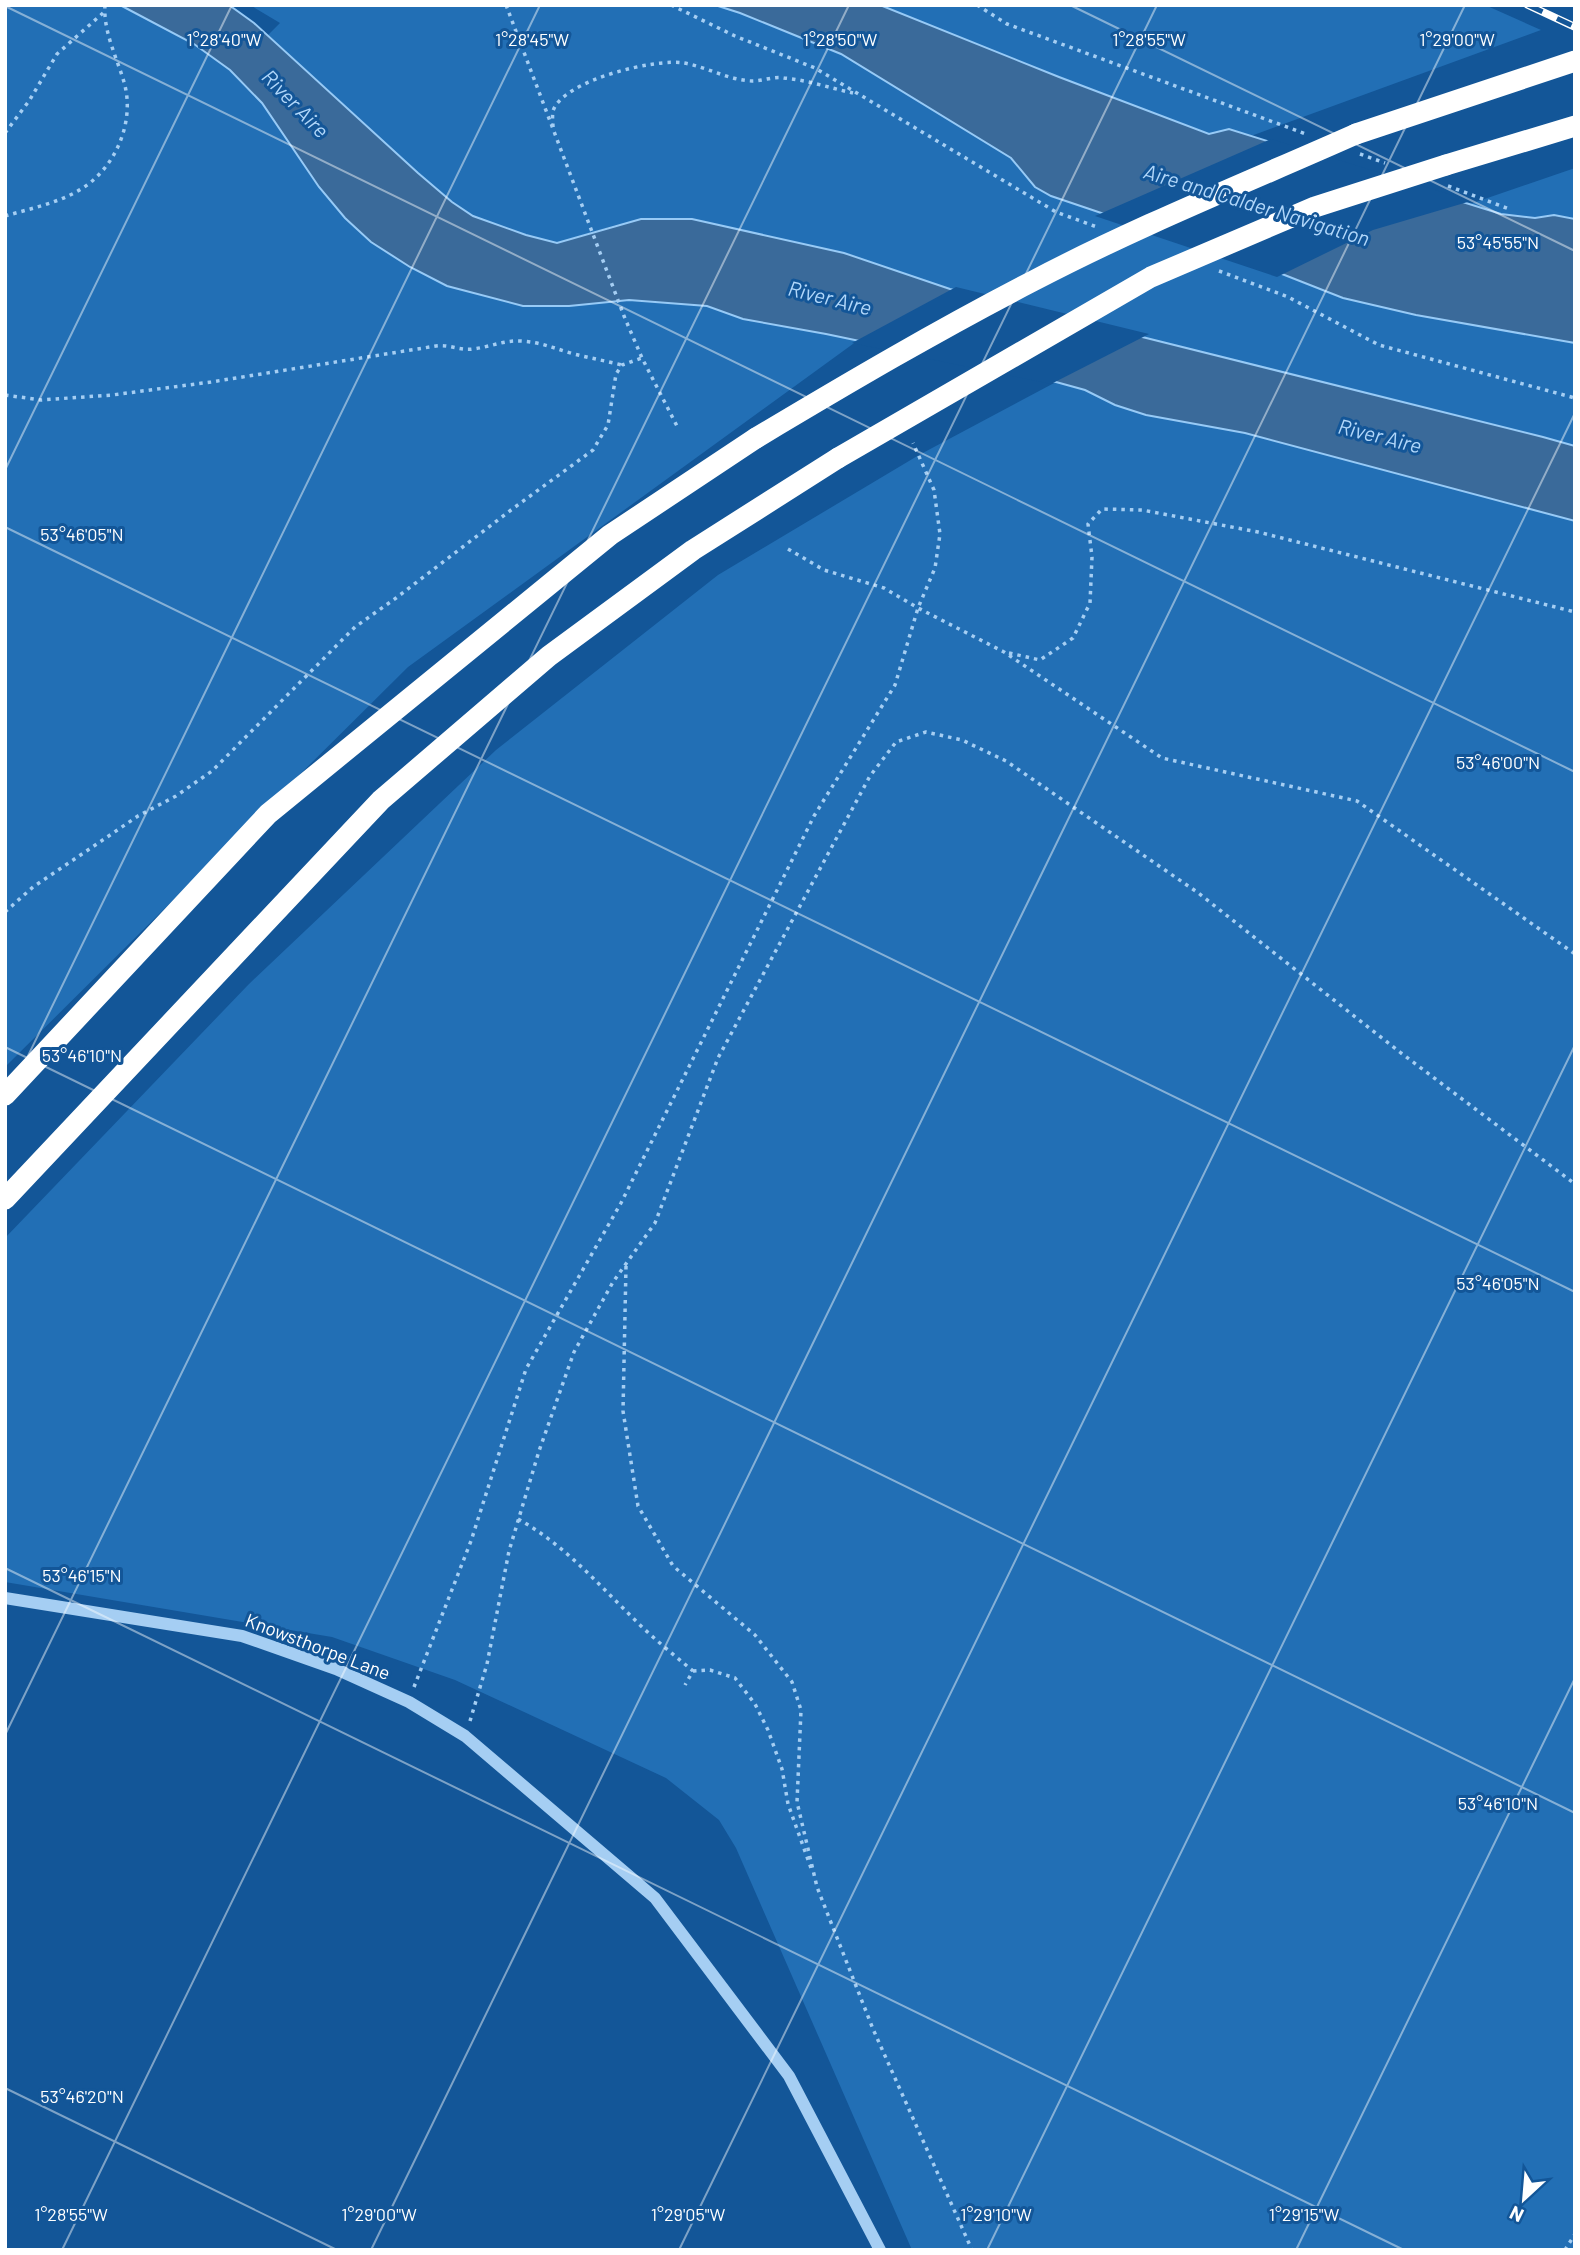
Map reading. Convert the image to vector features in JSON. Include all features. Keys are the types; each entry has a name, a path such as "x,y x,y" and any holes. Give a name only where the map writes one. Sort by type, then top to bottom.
{"highway":[{"path":"5,1095 268,814 610,535 756,438 912,344 1035,279 1160,219 1575,61"},
{"path":"5,1199 381,800 549,656 693,550 838,458 1150,277 1315,207 1445,175 1498,148 1575,127"},
{"path":"1498,148 1575,140"}],"street":[{"name":"Knowsthorpe Lane","path":"5,1598 242,1636 335,1670 409,1702 465,1736 655,1898 789,2076 880,2250"}],"path":[{"path":"5,216 56,202 79,191 109,162 121,142 128,116 125,86 104,18 105,5"},
{"path":"506,5 624,316 678,428"},
{"path":"977,5 1007,23 1316,138"},
{"path":"5,133 29,101 57,54 104,12"},
{"path":"553,130 553,110 566,94 586,82 664,61 687,63 709,72 753,81 782,77 856,93"},
{"path":"1355,143 1393,166"},
{"path":"1445,175 1509,209"},
{"path":"5,395 41,400 112,395 211,383 448,345 473,349 520,341 547,344 572,354 622,365 642,358"},
{"path":"5,912 33,887 212,771 355,627 593,450 608,425 616,374 622,365"},
{"path":"409,1702 471,1541 526,1369 621,1203 814,816 895,685 918,608 935,568 940,534 934,490 914,443"},
{"path":"1004,652 1040,660 1073,638 1090,603 1092,557 1088,524 1102,509 1142,510 1258,532 1575,612"},
{"path":"788,549 824,570 884,588 1004,652 1162,758 1357,801 1575,954"},
{"path":"465,1736 487,1664 509,1552 533,1470 574,1352 613,1282 655,1223 718,1058 870,776 896,742 926,732 962,740 1006,761 1196,892 1401,1053 1575,1184"},
{"path":"626,1264 623,1411 638,1506 673,1566 755,1635 792,1682 801,1710 797,1802 817,1887"},
{"path":"519,1519 539,1531 585,1568 638,1623 693,1671 710,1670 735,1678 755,1704 782,1769 788,1804 817,1887 873,2029 972,2250"},
{"path":"685,1685 693,1671"},
{"path":"1565,2250 1575,2234"}],"shaded area":[{"path":"5,5 119,5 251,73 375,223 857,341 408,667 5,1067"},
{"path":"250,5 715,5 740,13 841,54 1011,158 1035,187 1051,196 1282,274 1344,298 1416,315 1575,343 1575,446 950,289 844,253 692,219 665,218 616,225 557,243 526,235 473,216 452,202 268,35 280,23"},
{"path":"880,5 1485,5 1541,30 1251,136 1229,129 1209,134"},
{"path":"1575,168 1575,219 1554,215 1535,218 1501,214 1470,204"},
{"path":"1056,382 1085,390 1115,405 1146,415 1245,433 1575,521 1575,2250 912,2250 736,1848 719,1820 666,1778 455,1680 332,1637 5,1582 5,1238 249,984 496,750 718,575 919,455"}],"water":[{"name":"River Aire","path":"120,5 229,5 254,23 452,202 473,216 526,235 557,243 641,219 692,219 844,253 950,289 1543,437 1575,446 1575,521 1245,433 1146,415 1115,405 1085,390 1056,382 743,319 707,306 629,300 569,306 523,306 447,286 371,242 345,218 319,187 262,103 230,70 194,44"},
{"name":"Aire and Calder Navigation","path":"715,5 880,5 1209,134 1229,129 1501,214 1535,218 1554,215 1575,219 1575,343 1416,315 1343,298 1282,274 1051,196 1035,187 1011,158 841,54"}],"pier":[{"path":"1271,139 1471,201 1373,230 1277,277 1095,216"},
{"path":"956,287 1149,334 1051,384 852,343"}],"railway":[{"path":"1528,5 1575,27"}]}
